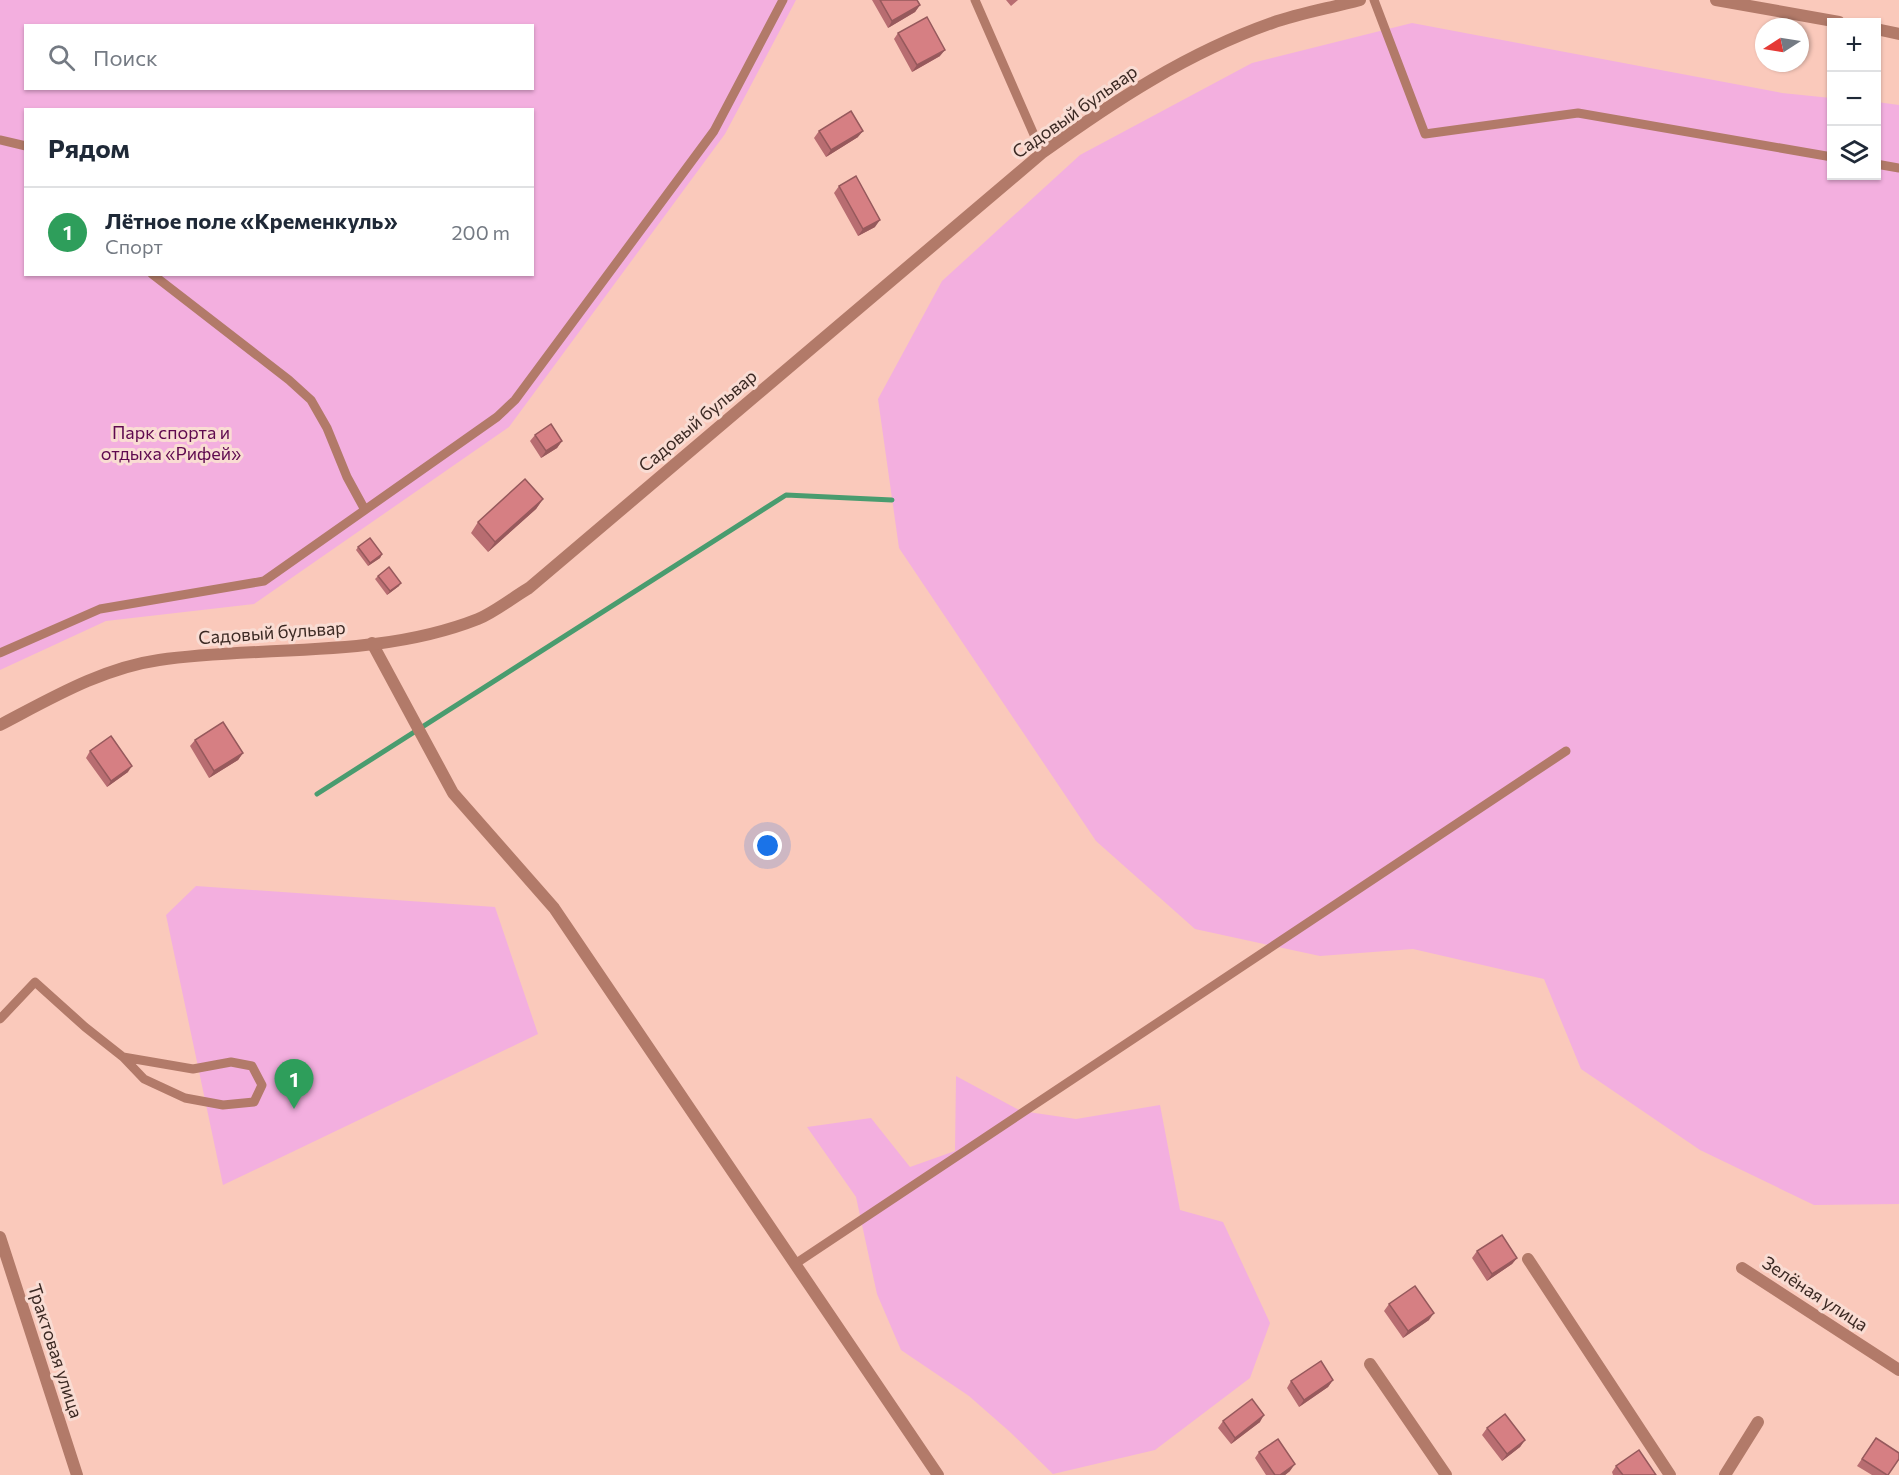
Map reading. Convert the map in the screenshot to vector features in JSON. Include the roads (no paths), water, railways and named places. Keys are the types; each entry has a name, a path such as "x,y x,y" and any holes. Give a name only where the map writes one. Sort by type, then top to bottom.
{"street":[{"name":"Садовый бульвар","path":"0,725 75,686 112,672 158,660 372,644 424,635 480,618 528,588 1042,153 1111,104 1182,62 1272,23 1360,0"},
{"path":"1716,0 1827,20"},
{"path":"1881,31 1899,34"},
{"path":"372,644 453,793 554,908 938,1475"},
{"name":"Трактовая улица","path":"0,1237 77,1475"},
{"path":"1528,1259 1670,1475"},
{"name":"Зелёная улица","path":"1742,1268 1899,1370"},
{"path":"1370,1364 1446,1475"},
{"path":"1725,1475 1758,1422"}],"lane":[{"path":"0,653 100,609 264,581 497,417 515,400 714,131 783,0"},
{"path":"975,0 1042,153"},
{"path":"1374,0 1425,134 1578,112 1827,156"},
{"path":"0,140 24,146"},
{"path":"1881,166 1899,168"},
{"path":"155,276 289,380 311,400 327,428 347,477 365,510"},
{"path":"795,1264 1566,751"},
{"path":"0,1019 35,982 85,1027 123,1057 144,1079 185,1098 223,1105 254,1101 262,1085 252,1066 231,1062 193,1069 123,1057"}],"waterway":[{"path":"317,794 786,495 892,500"}],"place":[{"name":"Лётное поле «Кременкуль»","path":"294,1109"}],"park label":[{"name":"Парк спорта и отдыха «Рифей»","path":"171,443"}]}
